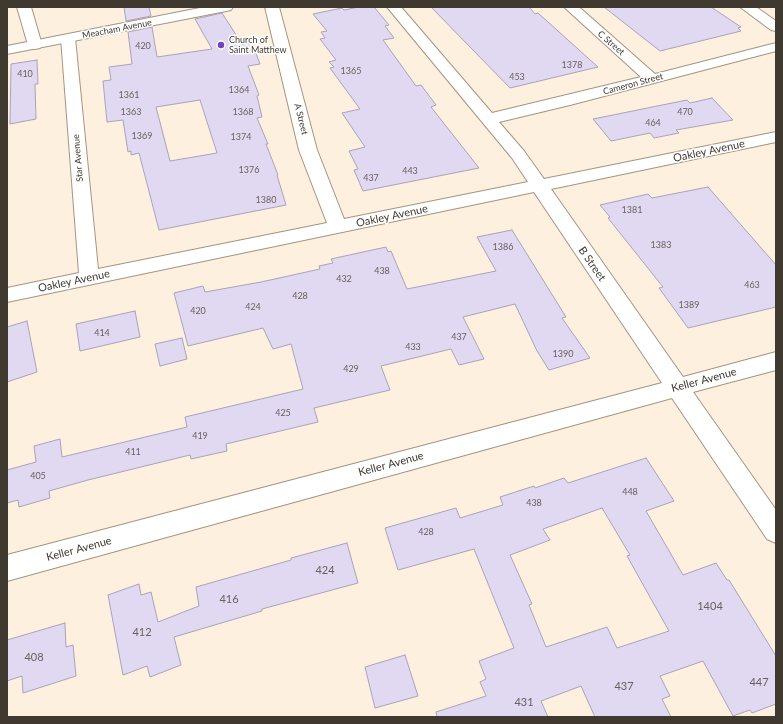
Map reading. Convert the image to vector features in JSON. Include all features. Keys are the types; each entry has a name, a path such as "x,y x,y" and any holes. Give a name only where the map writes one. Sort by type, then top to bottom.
{"street":[{"path":"24,7 34,45"},
{"name":"A Street","path":"272,7 308,150 338,227"},
{"name":"B Street","path":"394,7 518,155 776,531"},
{"name":"C Street","path":"571,7 652,79"},
{"path":"747,7 776,27"},
{"name":"Meacham Avenue","path":"7,50 220,8"},
{"name":"Star Avenue","path":"68,38 89,278"},
{"name":"Cameron Street","path":"489,119 776,47"},
{"name":"Oakley Avenue","path":"7,295 776,137"},
{"name":"Keller Avenue","path":"7,568 776,361"}],"building":[{"path":"124,7 149,7 151,16 126,21"},
{"path":"359,7 374,7 389,25 385,26 394,38 383,40 416,86 421,85 436,105 431,107 479,168 363,191 354,170 358,169 349,151 365,147 342,113 360,109 330,68 334,67 329,62 336,60 320,39 325,38 321,32 327,31 313,14 342,8 344,10"},
{"path":"431,7 529,7 535,14 538,13 598,67 510,88"},
{"path":"604,7 711,7 741,27 738,28 741,31 660,51"},
{"path":"222,13 242,44 252,43 260,64 248,66 259,95 257,96 262,117 257,118 268,144 266,144 278,175 286,205 159,230 139,153 131,155 131,151 128,152 123,120 107,122 103,81 111,80 109,67 132,64 128,32 152,27 157,57 212,49 195,19","holes":["200,100 217,153 170,161 156,107"]},
{"path":"37,60 38,84 35,84 36,119 10,124 11,64"},
{"path":"712,98 733,120 676,130 679,133 654,138 650,133 611,141 593,119 687,100 690,103"},
{"path":"708,187 776,265 776,307 688,328 659,288 663,287 608,218 610,217 600,205 648,194 652,198"},
{"path":"512,230 566,317 562,318 590,358 549,370 537,351 515,304 463,317 484,359 459,365 451,349 381,366 390,390 314,408 318,422 226,444 227,451 191,459 190,455 49,491 50,498 19,507 18,500 7,503 7,470 36,462 34,446 60,439 62,457 187,427 185,417 303,389 291,344 273,349 263,328 188,346 174,293 203,286 205,292 261,282 320,269 319,266 333,263 331,259 386,247 388,252 391,251 407,289 496,271 477,237"},
{"path":"135,311 140,337 80,351 76,324"},
{"path":"27,321 37,372 7,382 7,327"},
{"path":"182,338 187,359 160,366 155,344"},
{"path":"646,458 674,501 646,511 683,575 716,563 727,580 729,580 776,656 776,704 752,713 750,710 733,716 703,661 660,676 670,696 662,699 671,717 595,717 581,686 541,701 548,717 437,717 436,712 486,696 480,682 486,679 479,661 514,648 474,549 398,570 385,528 456,508 460,518 503,505 500,497 534,486 535,488 564,478 568,483","holes":["602,508 630,555 627,556 669,631 617,648 607,627 546,647 529,605 532,604 510,555 550,540 543,529"]},
{"path":"347,543 358,583 262,609 262,611 174,637 181,665 150,677 147,666 123,675 108,595 139,584 141,595 151,592 158,622 199,606 196,587 291,560 291,558"},
{"path":"65,623 66,647 73,645 76,676 23,693 22,676 7,681 7,640"},
{"path":"405,655 418,696 375,708 365,667"}],"place":[{"name":"Church of Saint Matthew","path":"221,45"}]}
